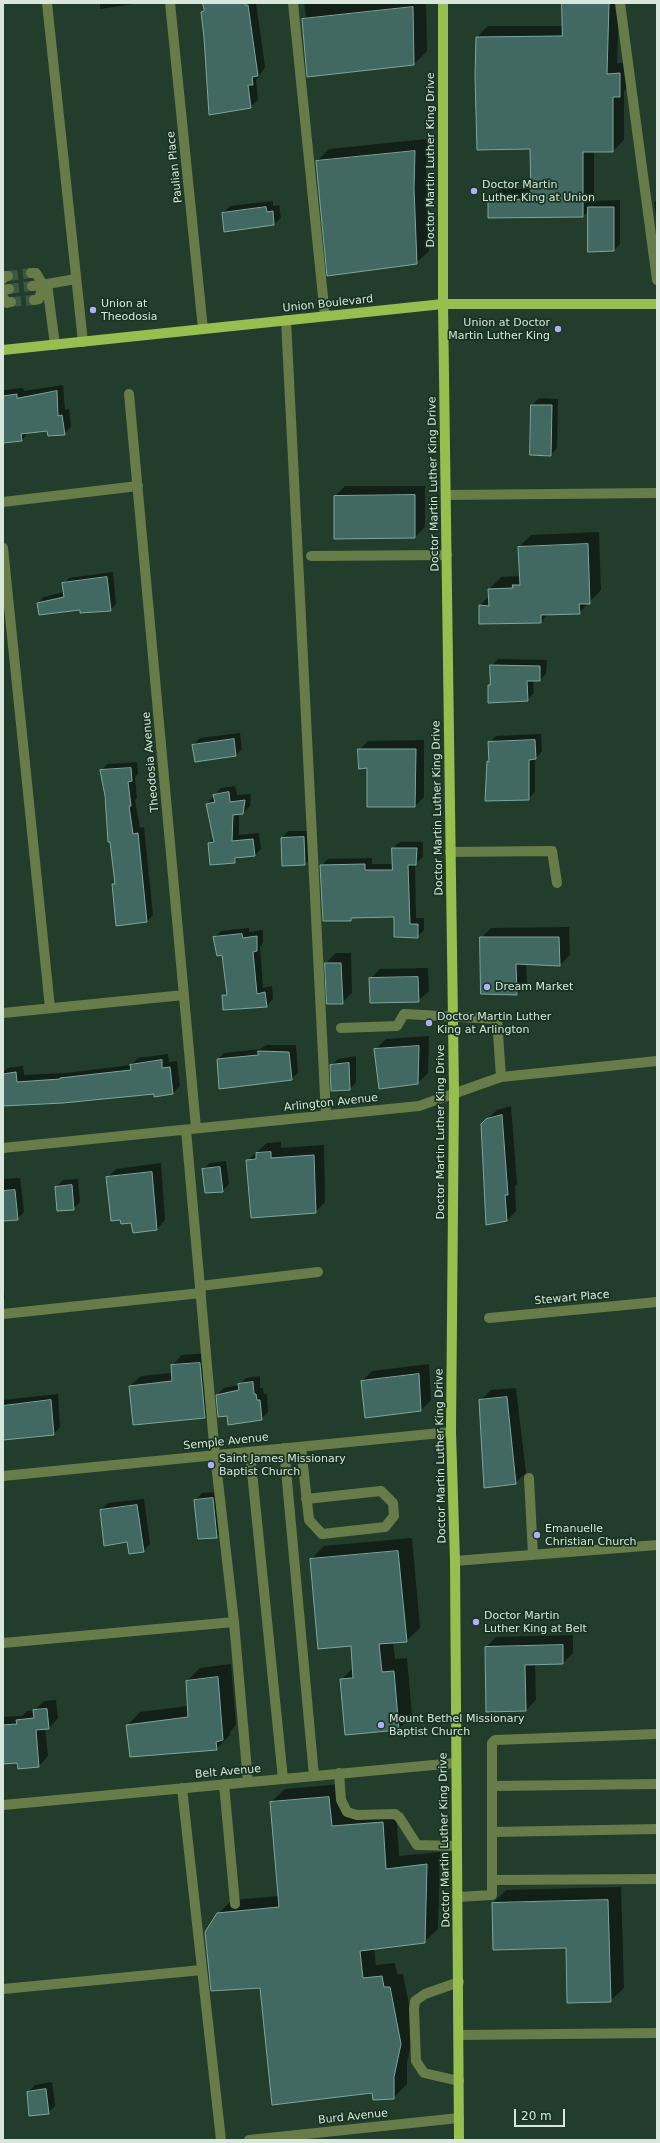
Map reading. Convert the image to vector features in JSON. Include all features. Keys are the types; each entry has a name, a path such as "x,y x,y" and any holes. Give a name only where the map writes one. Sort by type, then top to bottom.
{"main road":[{"name":"Doctor Martin Luther King Drive","path":"443,3 443,304 454,1093 451,1432 455,1561 455,1763 460,2035 459,2140"},
{"name":"Union Boulevard","path":"3,348 54,345 443,304 657,304"}],"street":[{"path":"47,3 82,342"},
{"name":"Paulian Place","path":"170,3 203,329"},
{"path":"293,3 325,316"},
{"path":"620,3 657,280"},
{"path":"31,273 36,273 41,285 54,345"},
{"path":"41,285 76,279"},
{"path":"34,300 39,299 41,285"},
{"path":"286,320 326,1115"},
{"name":"Theodosia Avenue","path":"130,394 184,995 201,1290 216,1455 234,1622 248,1782"},
{"path":"3,502 138,486"},
{"path":"446,495 657,493"},
{"path":"3,548 50,1008"},
{"path":"311,556 447,555"},
{"path":"450,852 552,851 557,883"},
{"path":"3,1013 184,995"},
{"path":"341,1028 397,1026 404,1014 497,1019 501,1077"},
{"name":"Arlington Avenue","path":"3,1148 418,1106 501,1077 657,1061"},
{"path":"3,1314 201,1290 318,1272"},
{"name":"Stewart Place","path":"489,1318 657,1302"},
{"name":"Semple Avenue","path":"3,1476 451,1432"},
{"path":"301,1447 306,1499 309,1520 322,1534 385,1527 394,1516 393,1503 381,1491 306,1499"},
{"path":"284,1448 314,1776"},
{"path":"250,1452 283,1779"},
{"path":"529,1478 533,1555"},
{"path":"455,1561 657,1545"},
{"path":"3,1643 234,1622"},
{"path":"457,1897 492,1895 492,1743 495,1740 657,1734"},
{"name":"Belt Avenue","path":"3,1805 455,1763"},
{"path":"338,1773 341,1800 348,1812 357,1815 391,1813 399,1817 417,1845 456,1846"},
{"path":"224,1784 235,1904"},
{"path":"492,1786 657,1784"},
{"path":"182,1788 221,2140"},
{"path":"492,1832 657,1829"},
{"path":"492,1880 657,1879"},
{"path":"3,1989 202,1970"},
{"path":"459,1982 425,1994 415,2001 414,2009 416,2061 424,2073 459,2081"},
{"path":"460,2035 657,2033"},
{"name":"Burd Avenue","path":"248,2140 342,2135 459,2118"}],"building":[{"path":"203,3 245,3 245,5 248,5 258,76 252,77 253,85 248,85 251,108 209,115 201,12 204,11"},
{"path":"562,3 609,3 607,74 620,73 620,97 613,97 613,152 583,152 583,217 488,218 488,200 531,199 530,149 477,150 475,76 476,37 562,36"},
{"path":"413,7 414,65 307,77 302,19"},
{"path":"415,151 414,188 417,264 327,276 316,161"},
{"path":"266,207 267,212 273,211 274,225 224,232 222,213"},
{"path":"588,207 614,207 614,251 588,252"},
{"path":"57,391 58,416 62,415 65,435 48,436 47,431 21,434 22,441 3,443 3,396 17,394 17,398"},
{"path":"531,405 552,405 551,456 530,455"},
{"path":"415,495 415,538 334,539 334,496"},
{"path":"588,544 590,604 579,604 580,614 541,615 541,623 479,624 479,605 489,606 488,589 513,588 512,585 520,585 518,547"},
{"path":"107,577 111,611 80,613 80,610 39,615 37,603 64,597 62,583"},
{"path":"490,665 540,666 540,681 527,681 528,701 488,703"},
{"path":"234,739 236,756 195,762 192,745"},
{"path":"535,740 536,759 529,760 529,800 485,801 487,761 489,762 488,742"},
{"path":"358,749 416,749 415,807 367,807 367,768 359,769"},
{"path":"131,768 132,781 128,782 131,806 129,806 133,834 138,833 147,922 116,926 112,884 115,884 110,842 108,842 105,796 100,770"},
{"path":"229,792 230,802 245,800 243,814 233,815 232,841 253,839 255,856 235,858 235,863 210,865 208,843 214,842 206,804 215,802 213,795"},
{"path":"304,837 305,865 282,866 281,838"},
{"path":"392,848 417,848 416,865 408,865 410,924 418,924 418,938 394,937 394,917 351,918 351,921 323,921 320,865 365,864 365,870 392,870"},
{"path":"242,934 243,938 257,936 257,951 253,952 257,994 265,992 267,1007 223,1010 222,995 227,995 222,955 217,956 213,937"},
{"path":"480,937 559,937 560,966 516,964 517,995 481,994"},
{"path":"325,963 341,963 343,1004 327,1004"},
{"path":"418,977 419,1002 370,1003 369,978"},
{"path":"419,1046 418,1084 379,1089 374,1049"},
{"path":"258,1051 289,1052 292,1080 219,1089 217,1059 258,1055"},
{"path":"162,1060 162,1068 170,1067 173,1094 154,1097 154,1094 63,1103 3,1106 3,1074 16,1072 17,1082 60,1079 131,1070 130,1065"},
{"path":"349,1063 350,1090 331,1091 330,1065"},
{"path":"502,1115 508,1195 505,1195 507,1221 486,1225 481,1124 486,1119"},
{"path":"271,1152 271,1158 314,1155 316,1213 251,1218 246,1160 256,1159 256,1153"},
{"path":"220,1167 223,1192 205,1193 202,1169"},
{"path":"152,1172 157,1230 133,1233 131,1223 121,1224 120,1220 111,1221 106,1177"},
{"path":"72,1185 74,1210 57,1211 55,1187"},
{"path":"15,1190 18,1220 3,1221 3,1191"},
{"path":"200,1363 205,1418 133,1425 129,1386 172,1381 171,1365"},
{"path":"419,1374 421,1411 365,1418 361,1381"},
{"path":"253,1382 254,1394 256,1394 257,1400 260,1400 262,1420 228,1425 227,1416 218,1417 216,1395 239,1390 238,1384"},
{"path":"507,1397 516,1484 484,1488 479,1400"},
{"path":"51,1400 54,1435 3,1440 3,1406"},
{"path":"213,1498 217,1538 198,1539 194,1500"},
{"path":"137,1505 144,1552 129,1554 127,1542 104,1546 100,1510"},
{"path":"398,1551 407,1642 379,1644 382,1672 394,1671 399,1730 345,1735 340,1679 353,1678 351,1646 318,1649 310,1559"},
{"path":"563,1645 563,1664 525,1665 526,1711 486,1712 485,1647"},
{"path":"218,1677 223,1740 216,1742 217,1750 130,1757 126,1725 188,1717 186,1681"},
{"path":"47,1709 49,1729 36,1730 39,1767 18,1769 17,1763 3,1764 3,1725 17,1724 16,1720 34,1718 33,1710"},
{"path":"329,1797 332,1826 383,1822 386,1869 427,1864 425,1943 360,1951 363,1978 382,1976 384,1987 390,1987 401,2044 394,2077 394,2099 373,2100 372,2093 272,2105 260,1988 211,1991 205,1932 217,1913 279,1907 270,1802"},
{"path":"608,1900 611,2002 567,2003 566,1948 493,1950 492,1903"},
{"path":"46,2089 49,2114 29,2116 27,2092"}],"tunnel":[{"path":"8,276 31,273"},
{"path":"9,289 32,286"},
{"path":"11,302 34,300"}],"place":[{"name":"Doctor Martin Luther King at Union","path":"474,191"},
{"name":"Union at Theodosia","path":"93,310"},
{"name":"Union at Doctor Martin Luther King","path":"558,329"},
{"name":"Dream Market","path":"487,987"},
{"name":"Doctor Martin Luther King at Arlington","path":"429,1023"},
{"name":"Saint James Missionary Baptist Church","path":"211,1465"},
{"name":"Emanuelle Christian Church","path":"537,1535"},
{"name":"Doctor Martin Luther King at Belt","path":"476,1622"},
{"name":"Mount Bethel Missionary Baptist Church","path":"381,1725"}]}
